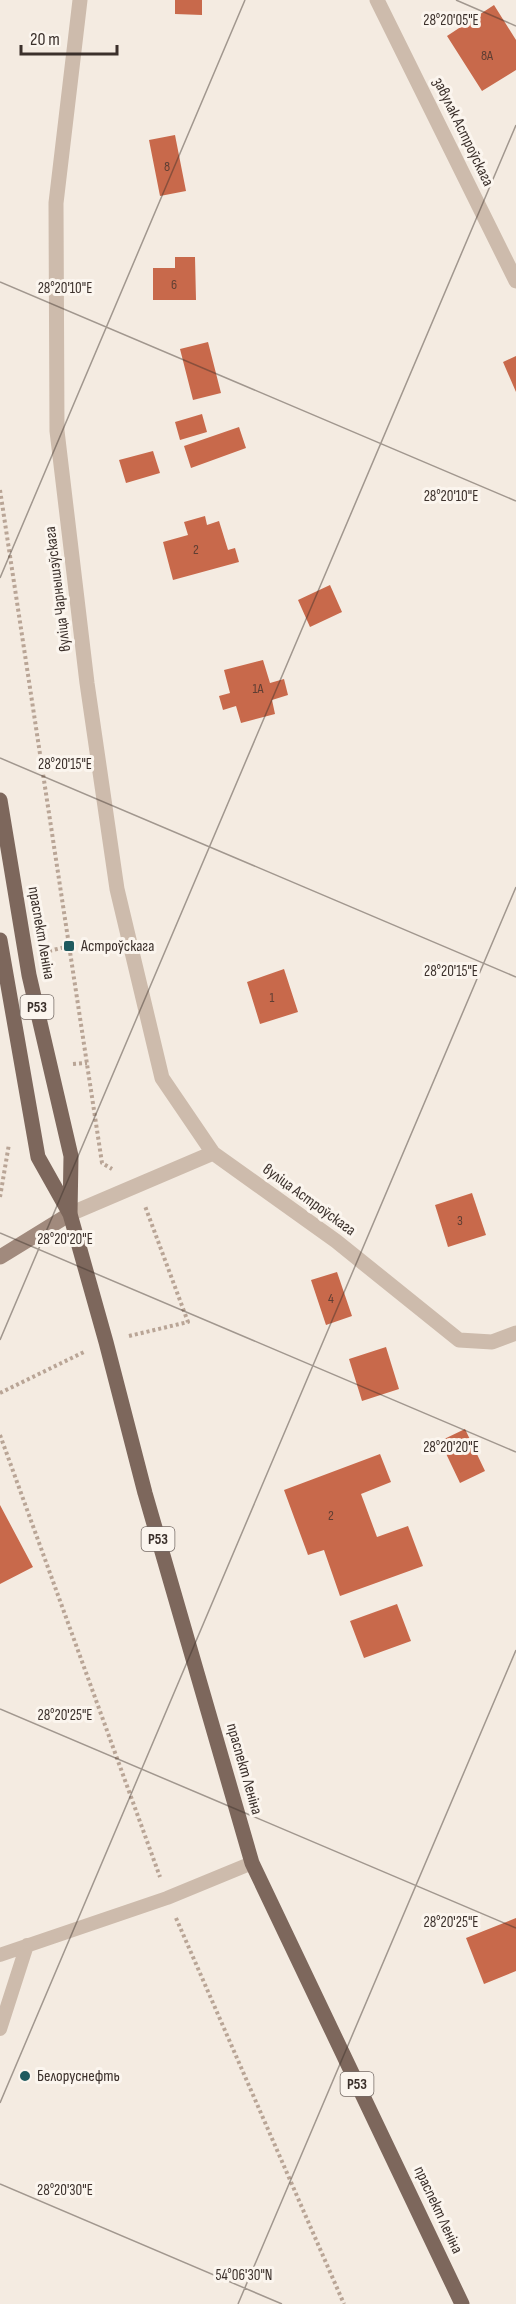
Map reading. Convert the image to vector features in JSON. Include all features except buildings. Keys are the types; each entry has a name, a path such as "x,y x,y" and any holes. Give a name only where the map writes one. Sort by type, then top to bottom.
{"main road":[{"name":"праспект Леніна","path":"0,800 29,975 71,1156 70,1214"},
{"name":"праспект Леніна","path":"0,940 38,1157 70,1214 145,1493 252,1863 462,2304"},
{"path":"0,1257 70,1214"}],"street":[{"name":"вуліца Чарнышэўскага","path":"80,0 56,203 57,431 87,683 117,889 162,1078 213,1153"},
{"name":"завулак Астроўскага","path":"377,0 516,281"},
{"path":"70,1214 213,1153"},
{"name":"вуліца Астроўскага","path":"213,1153 336,1241 459,1340 492,1342 516,1333"}],"lane":[{"path":"0,1955 167,1898 252,1863"},
{"path":"0,2029 27,1945"}],"path":[{"path":"0,490 102,1163 137,1184 188,1322"},
{"path":"0,1197 10,1138"}],"place":[{"name":"Астроўскага","path":"69,946"},
{"name":"Белоруснефть","path":"25,2076"}]}
